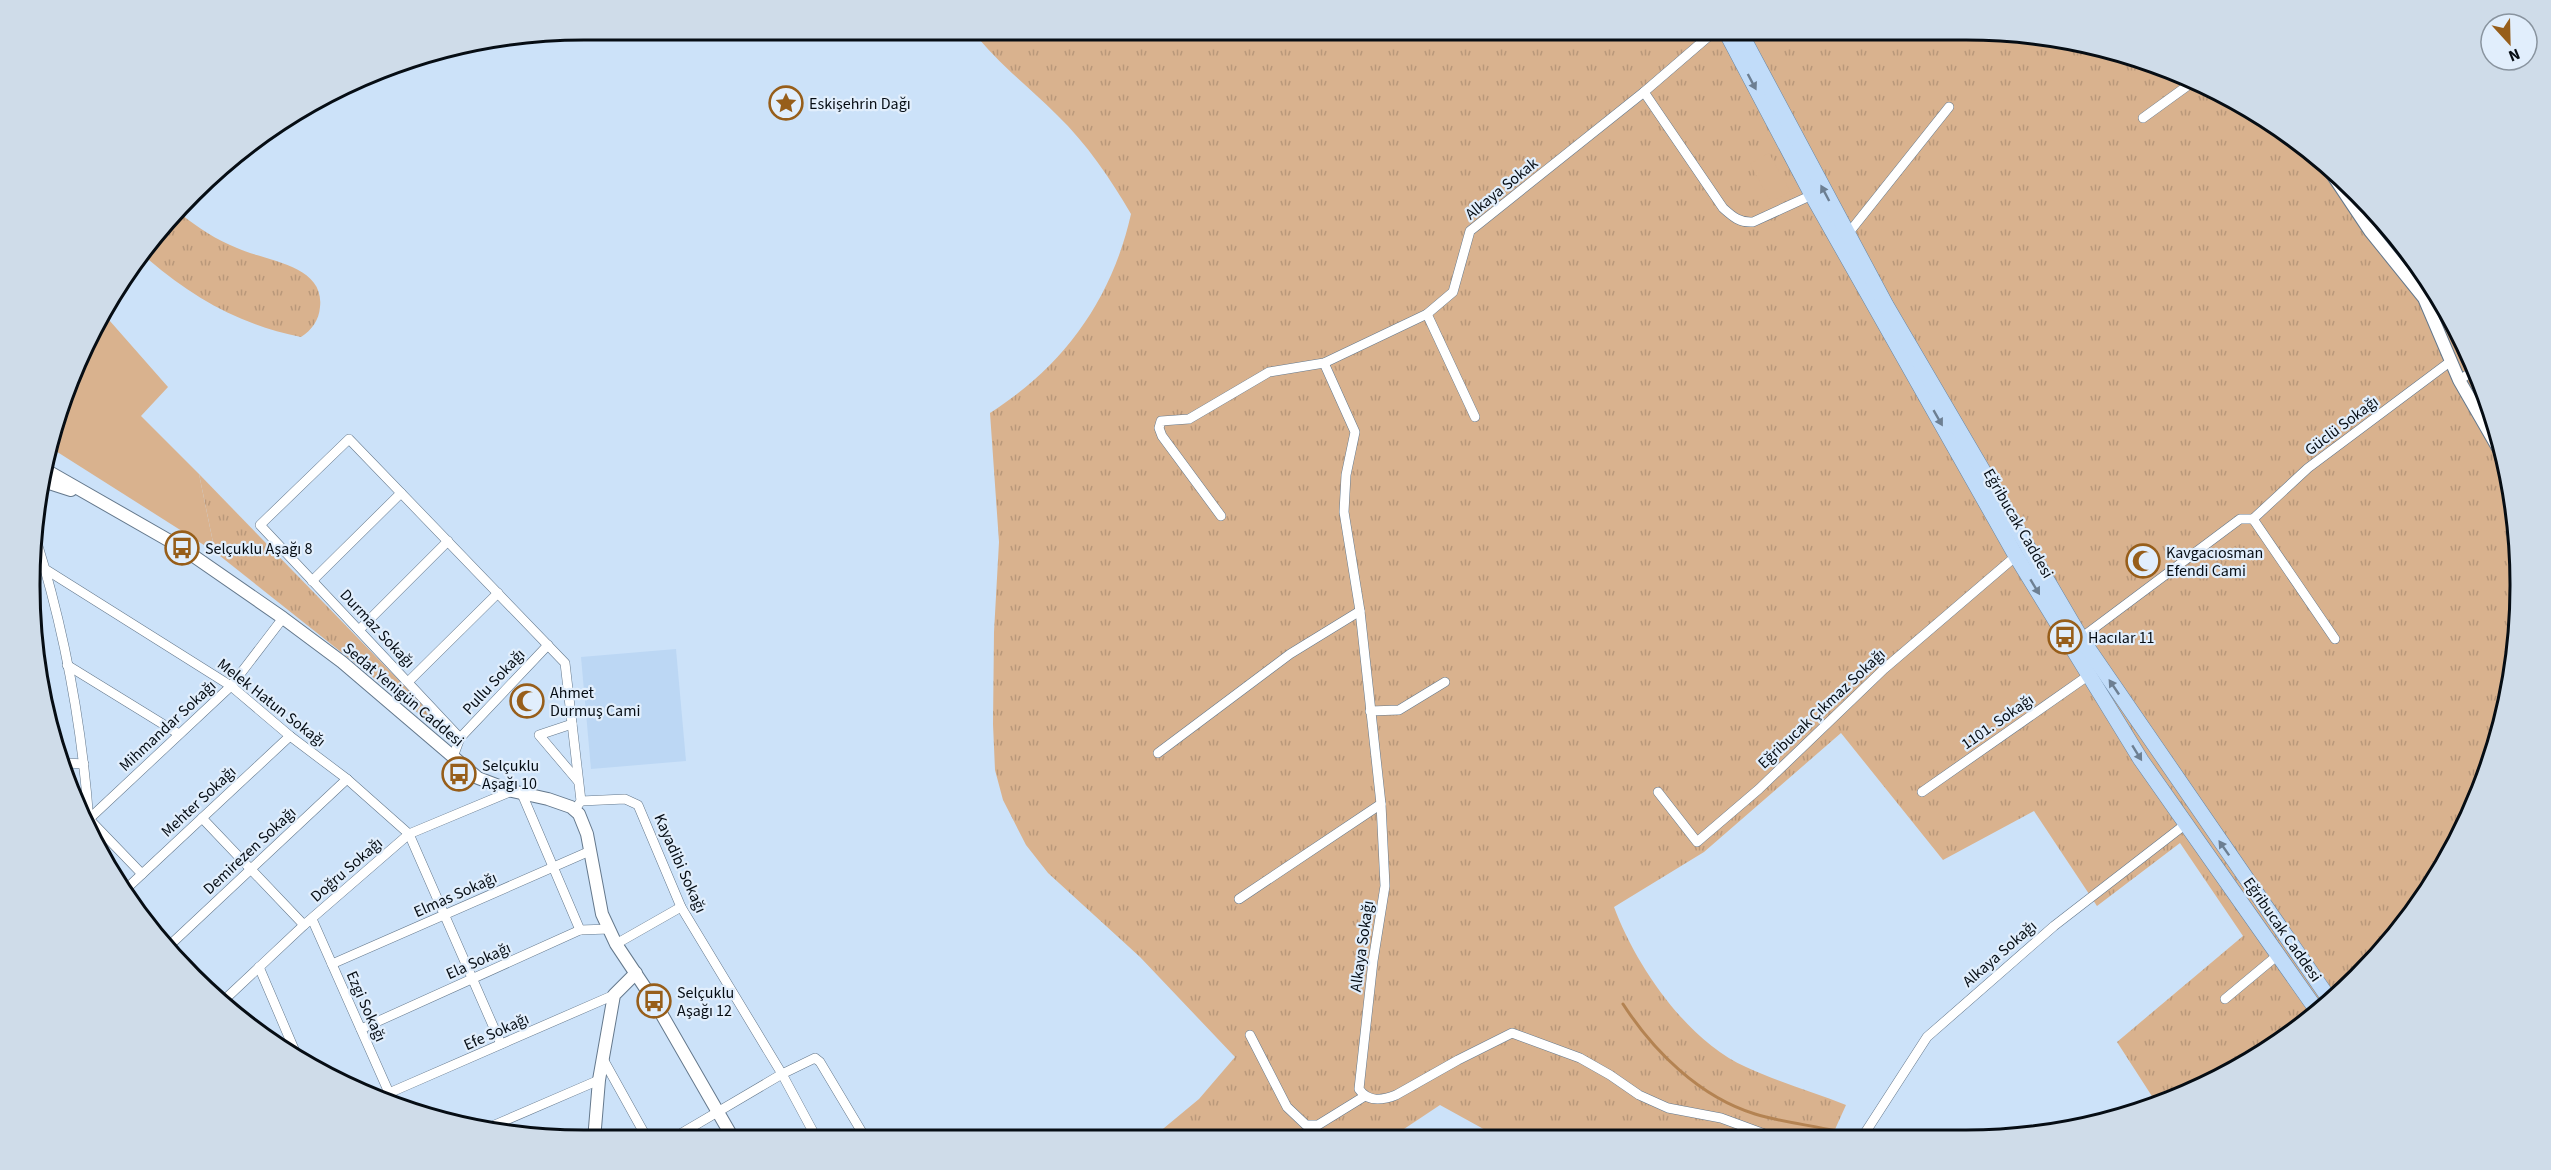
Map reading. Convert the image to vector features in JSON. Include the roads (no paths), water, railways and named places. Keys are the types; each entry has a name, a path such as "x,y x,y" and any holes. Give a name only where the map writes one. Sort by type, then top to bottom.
{"main road":[{"name":"Eğribucak Caddesi","path":"1731,41 1812,195 2016,556 2141,760 2313,1004"},
{"name":"Eğribucak Caddesi","path":"1745,41 1847,235 2082,638 2326,993"}],"street":[{"name":"Alkaya Sokak","path":"1221,516 1162,436 1160,423 1165,419 1179,421 1189,419 1269,372 1324,363 1427,314 1453,292 1470,231 1644,92 1703,41"},
{"path":"2143,118 2185,87"},
{"path":"1644,92 1723,208 1734,218 1744,223 1752,222 1812,195"},
{"path":"1847,235 1949,107"},
{"path":"2347,196 2370,231 2424,298 2459,380 2488,430"},
{"path":"2411,282 2416,278"},
{"path":"1427,314 1475,417"},
{"name":"Güclü Sokağı","path":"2082,638 2241,519 2253,519 2308,468 2451,361"},
{"name":"Alkaya Sokağı","path":"1324,363 1355,432 1346,475 1344,512 1360,612 1381,804 1385,886 1359,1081 1359,1089 1365,1096"},
{"path":"2459,380 2468,375"},
{"name":"Durmaz Sokağı","path":"401,493 349,439 260,525 460,738"},
{"path":"52,474 92,497"},
{"path":"50,483 92,497"},
{"path":"312,580 401,493 565,663 578,781 578,806 584,823 602,914 616,944 636,973 729,1130"},
{"name":"Sedat Yenigün Caddesi","path":"92,497 182,548 283,618 342,662 478,778 517,793 578,806"},
{"path":"2253,519 2335,639"},
{"path":"358,630 448,541"},
{"name":"Eğribucak Çıkmaz Sokağı","path":"1658,792 1697,842 1759,789 1884,669 2016,556"},
{"path":"42,558 67,665 84,764 88,805"},
{"name":"Melek Hatun Sokağı","path":"45,569 231,686 290,736 347,779 409,834"},
{"path":"408,682 498,593"},
{"path":"1158,753 1290,654 1360,612"},
{"name":"Mihmandar Sokağı","path":"93,817 231,686 283,618"},
{"name":"Pullu Sokağı","path":"460,738 548,645"},
{"path":"67,665 179,734"},
{"name":"1101. Sokağı","path":"1922,792 2089,675"},
{"path":"1370,711 1399,710 1445,682"},
{"path":"572,724 539,735 578,781"},
{"name":"Mehter Sokağı","path":"130,885 290,736"},
{"path":"453,757 460,738"},
{"path":"70,763 84,764"},
{"name":"Demirezen Sokağı","path":"174,941 347,779"},
{"path":"517,793 580,930"},
{"name":"Doğru Sokağı","path":"228,996 308,922 409,834 517,793"},
{"name":"Kayadibi Sokağı","path":"578,806 625,799 638,805 681,906 782,1074 812,1130"},
{"path":"1239,899 1381,804"},
{"name":"Ezgi Sokağı","path":"202,818 308,922 332,964 389,1093"},
{"name":"Alkaya Sokağı","path":"1867,1130 1927,1037 2054,926 2187,823"},
{"path":"100,832 142,874"},
{"path":"409,834 501,1044"},
{"name":"Elmas Sokağı","path":"332,964 590,851"},
{"path":"616,944 681,906"},
{"name":"Ela Sokağı","path":"361,1029 580,930 609,929"},
{"path":"2225,999 2279,954"},
{"path":"259,967 292,1044"},
{"path":"595,1130 599,1080 614,995 636,973"},
{"name":"Efe Sokağı","path":"389,1093 614,995"},
{"path":"1251,1035 1287,1107 1306,1125 1318,1125 1365,1096 1385,1099 1396,1095 1512,1033 1580,1058 1639,1095 1668,1108 1721,1118 1754,1130"},
{"path":"603,1059 642,1130"},
{"path":"688,1130 782,1074 812,1059 819,1060 861,1130"},
{"path":"500,1123 599,1080"}],"waterway":[{"path":"1623,1004 1649,1039 1680,1071 1716,1096 1755,1114 1831,1130"}],"place":[{"name":"Eskişehrin Dağı","path":"786,103"},
{"name":"Selçuklu Aşağı 8","path":"182,548"},
{"name":"Kavgacıosman Efendi Cami","path":"2143,561"},
{"name":"Hacılar 11","path":"2065,637"},
{"name":"Ahmet Durmuş Cami","path":"527,701"},
{"name":"Selçuklu Aşağı 10","path":"459,774"},
{"name":"Selçuklu Aşağı 12","path":"654,1001"}]}
